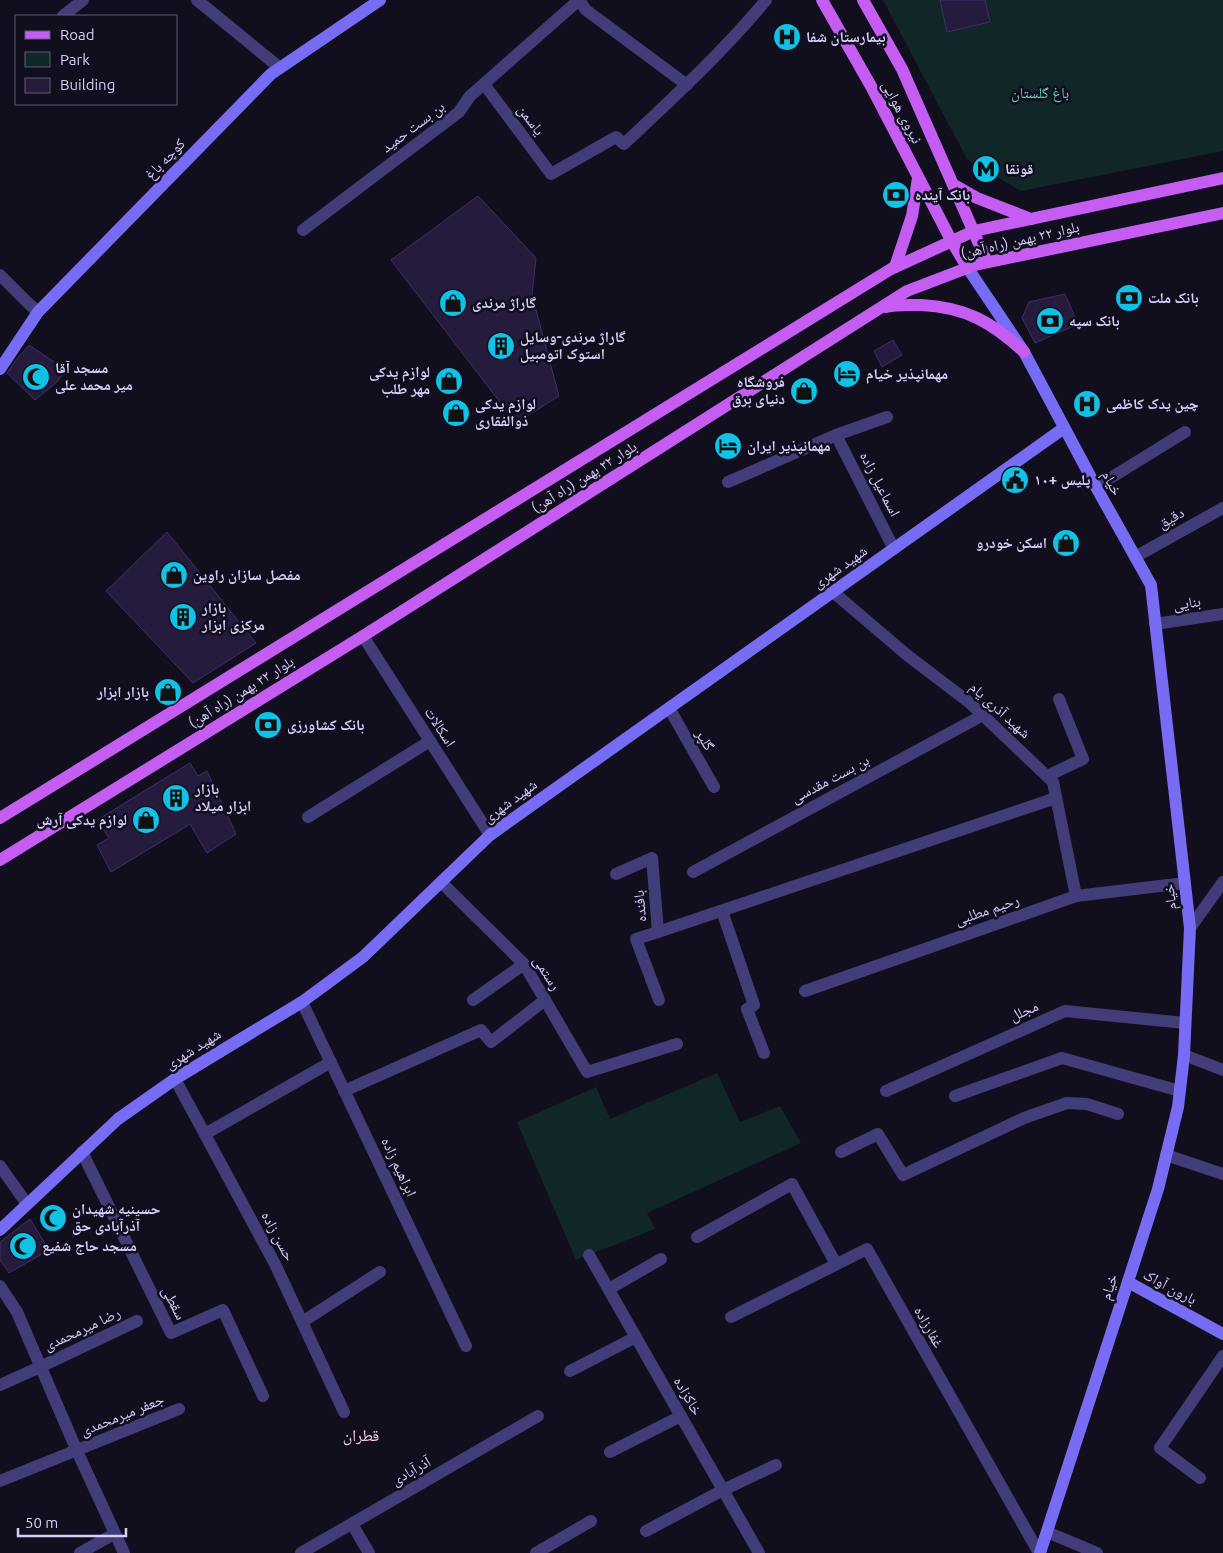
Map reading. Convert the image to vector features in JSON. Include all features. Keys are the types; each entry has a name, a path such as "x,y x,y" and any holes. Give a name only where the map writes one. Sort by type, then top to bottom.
{"main road":[{"name":"کوچه باغ","path":"0,369 38,312 271,74 380,0"},
{"name":"نیروی هوایی","path":"822,0 872,88 967,268"},
{"name":"نیروی هوایی","path":"863,0 902,70 987,262"},
{"path":"895,267 912,216 918,178"},
{"name":"بلوار ۲۲ بهمن (راه آهن)","path":"0,818 895,267 974,231 1223,178"},
{"path":"954,185 977,198 1031,219"},
{"name":"بلوار ۲۲ بهمن (راه آهن)","path":"0,860 363,636 907,291 987,262 1223,212"},
{"name":"خیام","path":"967,268 1024,352 1151,585 1190,928 1184,1055 1178,1107 1158,1189 1039,1553"},
{"path":"878,309 894,305 936,306 967,313 1005,334 1024,352"},
{"name":"شهید شهری","path":"0,1230 118,1119 175,1079 302,1002 363,957 490,835 1064,428"},
{"name":"بارون آواک","path":"1128,1282 1223,1334"}],"street":[{"path":"64,15 83,0"},
{"path":"197,0 280,68"},
{"path":"579,0 586,10 687,85 746,24 766,0"},
{"name":"بن بست حمید","path":"303,230 460,112 470,96 579,0"},
{"name":"یاسمن","path":"484,84 551,174 616,137 624,144 687,85"},
{"path":"0,275 38,312"},
{"path":"728,482 836,435 887,417"},
{"path":"1096,487 1185,432"},
{"name":"اسماعیل زاده","path":"836,435 894,549"},
{"name":"دقیق","path":"1135,557 1223,508"},
{"name":"شهید آذری یام","path":"833,592 907,655 970,703 1053,782 1076,896"},
{"name":"بنایی","path":"1155,624 1223,614"},
{"name":"اسکالات","path":"363,636 490,835"},
{"path":"1047,776 1083,759 1059,699"},
{"name":"گلپر","path":"669,708 714,787"},
{"name":"بن بست مقدسی","path":"693,872 983,715"},
{"path":"308,816 430,741"},
{"path":"658,932 1056,798"},
{"name":"بافنده","path":"616,874 652,858 658,932 636,939 659,1000"},
{"name":"رستمی","path":"441,882 524,964 588,1072 677,1044"},
{"name":"رحیم مطلبی","path":"805,991 1076,896 1185,883"},
{"path":"1190,928 1221,889"},
{"path":"722,911 754,1005 747,1009 764,1053"},
{"path":"473,1000 524,964"},
{"path":"344,1091 482,1030 491,1042 545,1000"},
{"name":"ابراهیم زاده","path":"302,1002 466,1346"},
{"name":"مجلل","path":"886,1091 1065,1011 1185,1023"},
{"path":"1184,1055 1223,1070"},
{"path":"955,1096 1062,1058 1180,1091"},
{"path":"205,1134 331,1062"},
{"name":"حسن زاده","path":"175,1079 275,1264 344,1412"},
{"path":"841,1152 878,1134 903,1175 1024,1118 1067,1103 1087,1104 1118,1114"},
{"name":"سقطی","path":"82,1152 171,1333 223,1310 263,1396"},
{"path":"1166,1156 1223,1174"},
{"path":"0,1166 27,1204"},
{"path":"697,1237 792,1184 836,1264"},
{"name":"غفارزاده","path":"732,1317 867,1249 1039,1553"},
{"name":"خاکزاده","path":"589,1255 759,1553"},
{"path":"608,1288 661,1259"},
{"path":"302,1322 380,1272"},
{"path":"0,1286 17,1312 76,1451 124,1553"},
{"name":"رضا میرمحمدی","path":"0,1385 137,1321"},
{"path":"570,1371 636,1337"},
{"path":"1200,1478 1160,1448 1223,1356"},
{"name":"جعفر میرمحمدی","path":"0,1481 179,1409"},
{"name":"آذرآبادی","path":"301,1553 538,1416"},
{"path":"610,1452 681,1416"},
{"path":"646,1531 723,1490 776,1465"},
{"path":"536,1553 591,1521"},
{"path":"352,1524 369,1553"},
{"path":"1047,1532 1097,1553"},
{"path":"80,1553 114,1534"}],"green space":[{"name":"باغ گلستان","path":"883,0 1223,0 1223,151 1021,191 967,159"},
{"path":"717,1073 740,1122 780,1106 801,1143 647,1213 655,1229 576,1260 517,1122 596,1087 610,1119"}],"building":[{"path":"940,0 985,0 990,22 947,32"},
{"name":"گاراژ مرندی-وسایل استوک اتومبیل","path":"478,196 536,258 532,295 559,396 516,423 391,260"},
{"name":"بانک سپه","path":"1065,294 1078,324 1035,343 1022,318 1029,302"},
{"path":"893,340 902,355 882,367 874,351"},
{"name":"مسجد آقا میر محمد علی","path":"29,345 66,370 57,382 35,400 7,373"},
{"name":"بازار مرکزی ابزار","path":"167,532 256,643 193,683 106,591"},
{"name":"بازار ابزار میلاد","path":"190,763 198,776 207,771 236,834 207,853 190,824 111,872 97,845 109,838 97,820"},
{"name":"مسجد حاج شفیع","path":"30,1219 49,1250 9,1273 0,1260 0,1242"}],"place":[{"name":"بیمارستان شفا","path":"787,37"},
{"name":"قونقا","path":"986,169"},
{"name":"بانک آینده","path":"896,195"},
{"name":"بانک ملت","path":"1129,298"},
{"name":"گاراژ مرندی","path":"453,303"},
{"name":"بانک سپه","path":"1050,321"},
{"name":"گاراژ مرندی-وسایل استوک اتومبیل","path":"501,346"},
{"name":"مهمانپذیر خیام","path":"847,374"},
{"name":"مسجد آقا میر محمد علی","path":"36,377"},
{"name":"لوازم یدکی مهر طلب","path":"449,381"},
{"name":"فروشگاه دنیای برق","path":"804,391"},
{"name":"چین یدک کاظمی","path":"1087,404"},
{"name":"لوازم یدکی ذوالفقاری","path":"456,413"},
{"name":"مهمانپذیر ایران","path":"728,446"},
{"name":"پلیس +۱۰","path":"1015,480"},
{"name":"اسکن خودرو","path":"1066,543"},
{"name":"مفصل سازان راوین","path":"174,575"},
{"name":"بازار مرکزی ابزار","path":"183,617"},
{"name":"بازار ابزار","path":"168,692"},
{"name":"بانک کشاورزی","path":"268,725"},
{"name":"بازار ابزار میلاد","path":"176,798"},
{"name":"لوازم یدکی آرش","path":"146,820"},
{"name":"حسینیه شهیدان آذرآبادی حق","path":"53,1218"},
{"name":"مسجد حاج شفیع","path":"23,1246"}],"district":[{"name":"قطران","path":"361,1435"}]}
